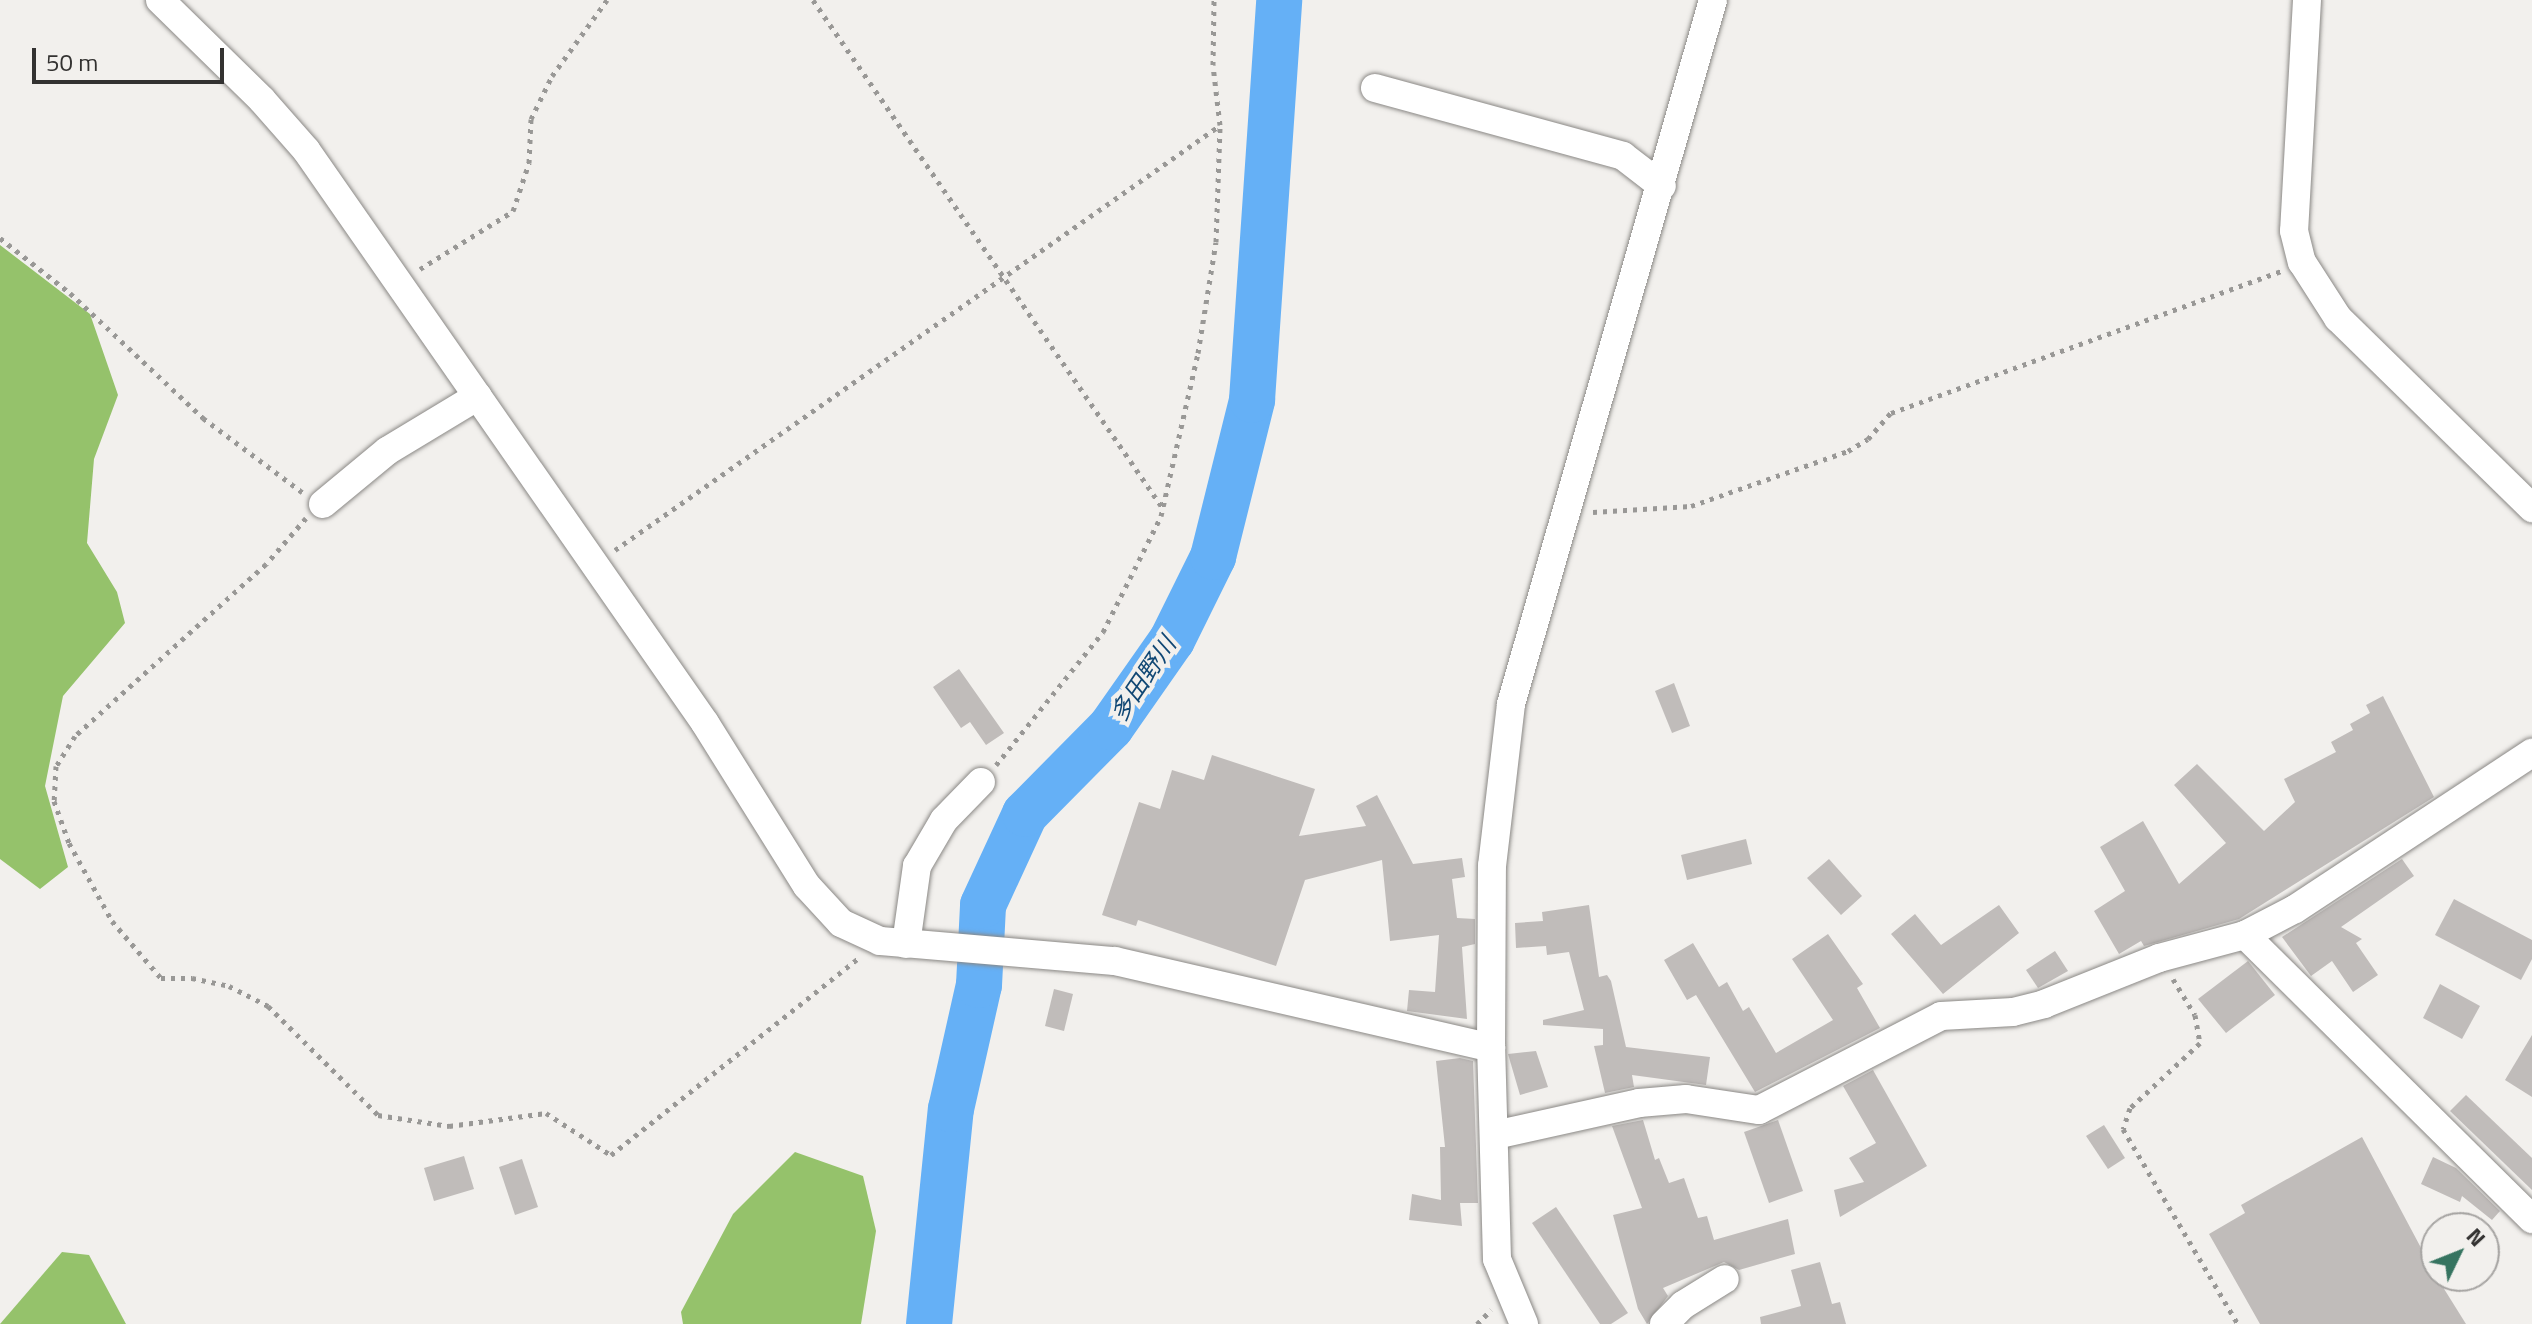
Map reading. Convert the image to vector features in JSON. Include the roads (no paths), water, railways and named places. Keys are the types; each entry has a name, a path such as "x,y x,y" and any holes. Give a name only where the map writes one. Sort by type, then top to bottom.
{"street":[{"path":"160,0 187,12 306,150 705,723 807,886 841,923 902,944 1025,950 1115,961 1491,1048"},
{"path":"1524,1324 1497,1259 1491,1048 1492,866 1511,704 1713,0"},
{"path":"2307,0 2294,231 2302,262 2338,318 2532,508"},
{"path":"1375,88 1623,156 1662,186"},
{"path":"323,504 387,451 478,396"},
{"path":"1495,1135 1639,1103 1686,1099 1759,1110 1941,1016 2013,1012 2044,1004 2159,958 2245,935 2295,909 2532,753"},
{"path":"902,944 917,866 944,820 981,782"},
{"path":"2245,935 2532,1219"},
{"path":"1664,1324 1683,1305 1725,1279"}],"waterway":[{"name":"多田野川","path":"929,1324 951,1109 979,985 983,905 1025,814 1111,727 1172,640 1213,557 1252,400 1279,0"}]}
